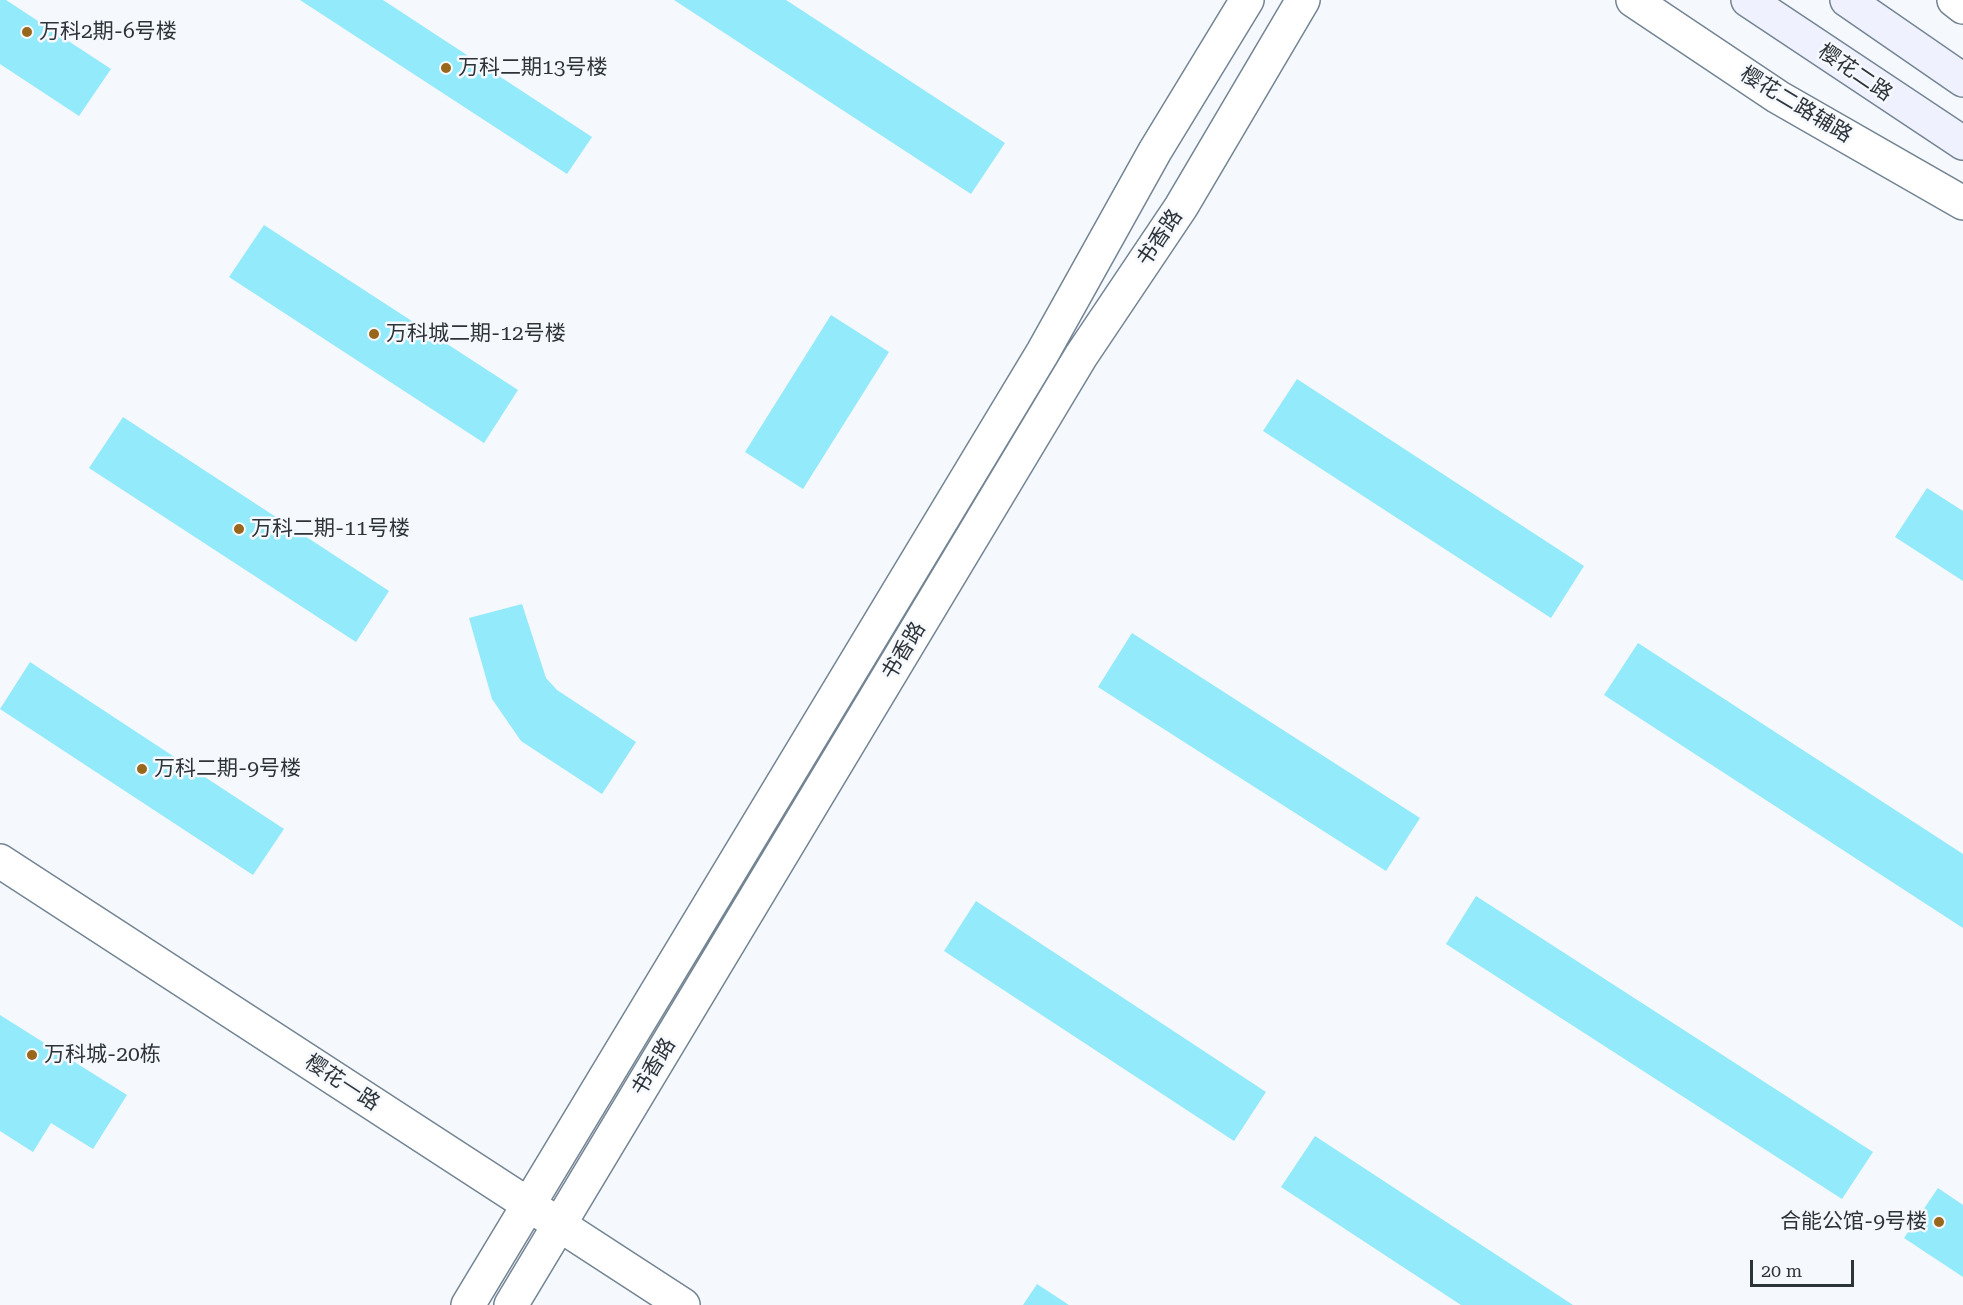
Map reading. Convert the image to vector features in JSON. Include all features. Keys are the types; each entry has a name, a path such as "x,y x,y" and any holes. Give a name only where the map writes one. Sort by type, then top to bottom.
{"main road":[{"name":"樱花二路","path":"1748,0 1963,143"},
{"path":"1847,0 1963,80"}],"street":[{"name":"书香路","path":"468,1305 1043,352 1155,151 1247,0"},
{"name":"书香路","path":"511,1305 1082,356 1181,207 1303,0"},
{"name":"樱花二路辅路","path":"1634,0 1778,97 1963,203"},
{"path":"1954,0 1963,7"},
{"name":"樱花一路","path":"0,861 683,1305"}],"building":[{"name":"万科2期-6号楼","path":"0,0 6,0 111,69 79,116 0,64"},
{"name":"万科二期13号楼","path":"300,0 383,0 592,137 567,174"},
{"path":"674,0 786,0 1005,143 971,194"},
{"name":"万科城二期-12号楼","path":"264,225 518,390 484,443 229,277"},
{"path":"831,315 889,352 803,489 745,452"},
{"path":"1297,379 1584,566 1551,618 1263,431"},
{"name":"万科二期-11号楼","path":"123,417 389,591 356,642 89,468"},
{"path":"1927,488 1963,511 1963,581 1895,537"},
{"path":"522,604 546,678 557,690 636,742 602,794 521,741 492,699 469,618"},
{"path":"1132,633 1420,818 1386,871 1098,687"},
{"path":"1638,643 1963,854 1963,928 1604,695"},
{"name":"万科二期-9号楼","path":"30,662 284,829 253,875 0,709"},
{"path":"1476,896 1873,1152 1842,1199 1446,944"},
{"path":"976,901 1266,1092 1234,1141 944,951"},
{"name":"万科城-20栋","path":"0,1015 127,1095 93,1149 51,1123 33,1152 0,1131"},
{"path":"1315,1136 1573,1305 1461,1305 1281,1187"},
{"name":"合能公馆-9号楼","path":"1938,1188 1963,1205 1963,1277 1904,1238"},
{"path":"1037,1284 1069,1305 1023,1305"}],"place":[{"name":"万科2期-6号楼","path":"27,32"},
{"name":"万科二期13号楼","path":"446,68"},
{"name":"万科城二期-12号楼","path":"374,334"},
{"name":"万科二期-11号楼","path":"239,529"},
{"name":"万科二期-9号楼","path":"142,769"},
{"name":"万科城-20栋","path":"32,1055"},
{"name":"合能公馆-9号楼","path":"1939,1222"}]}
